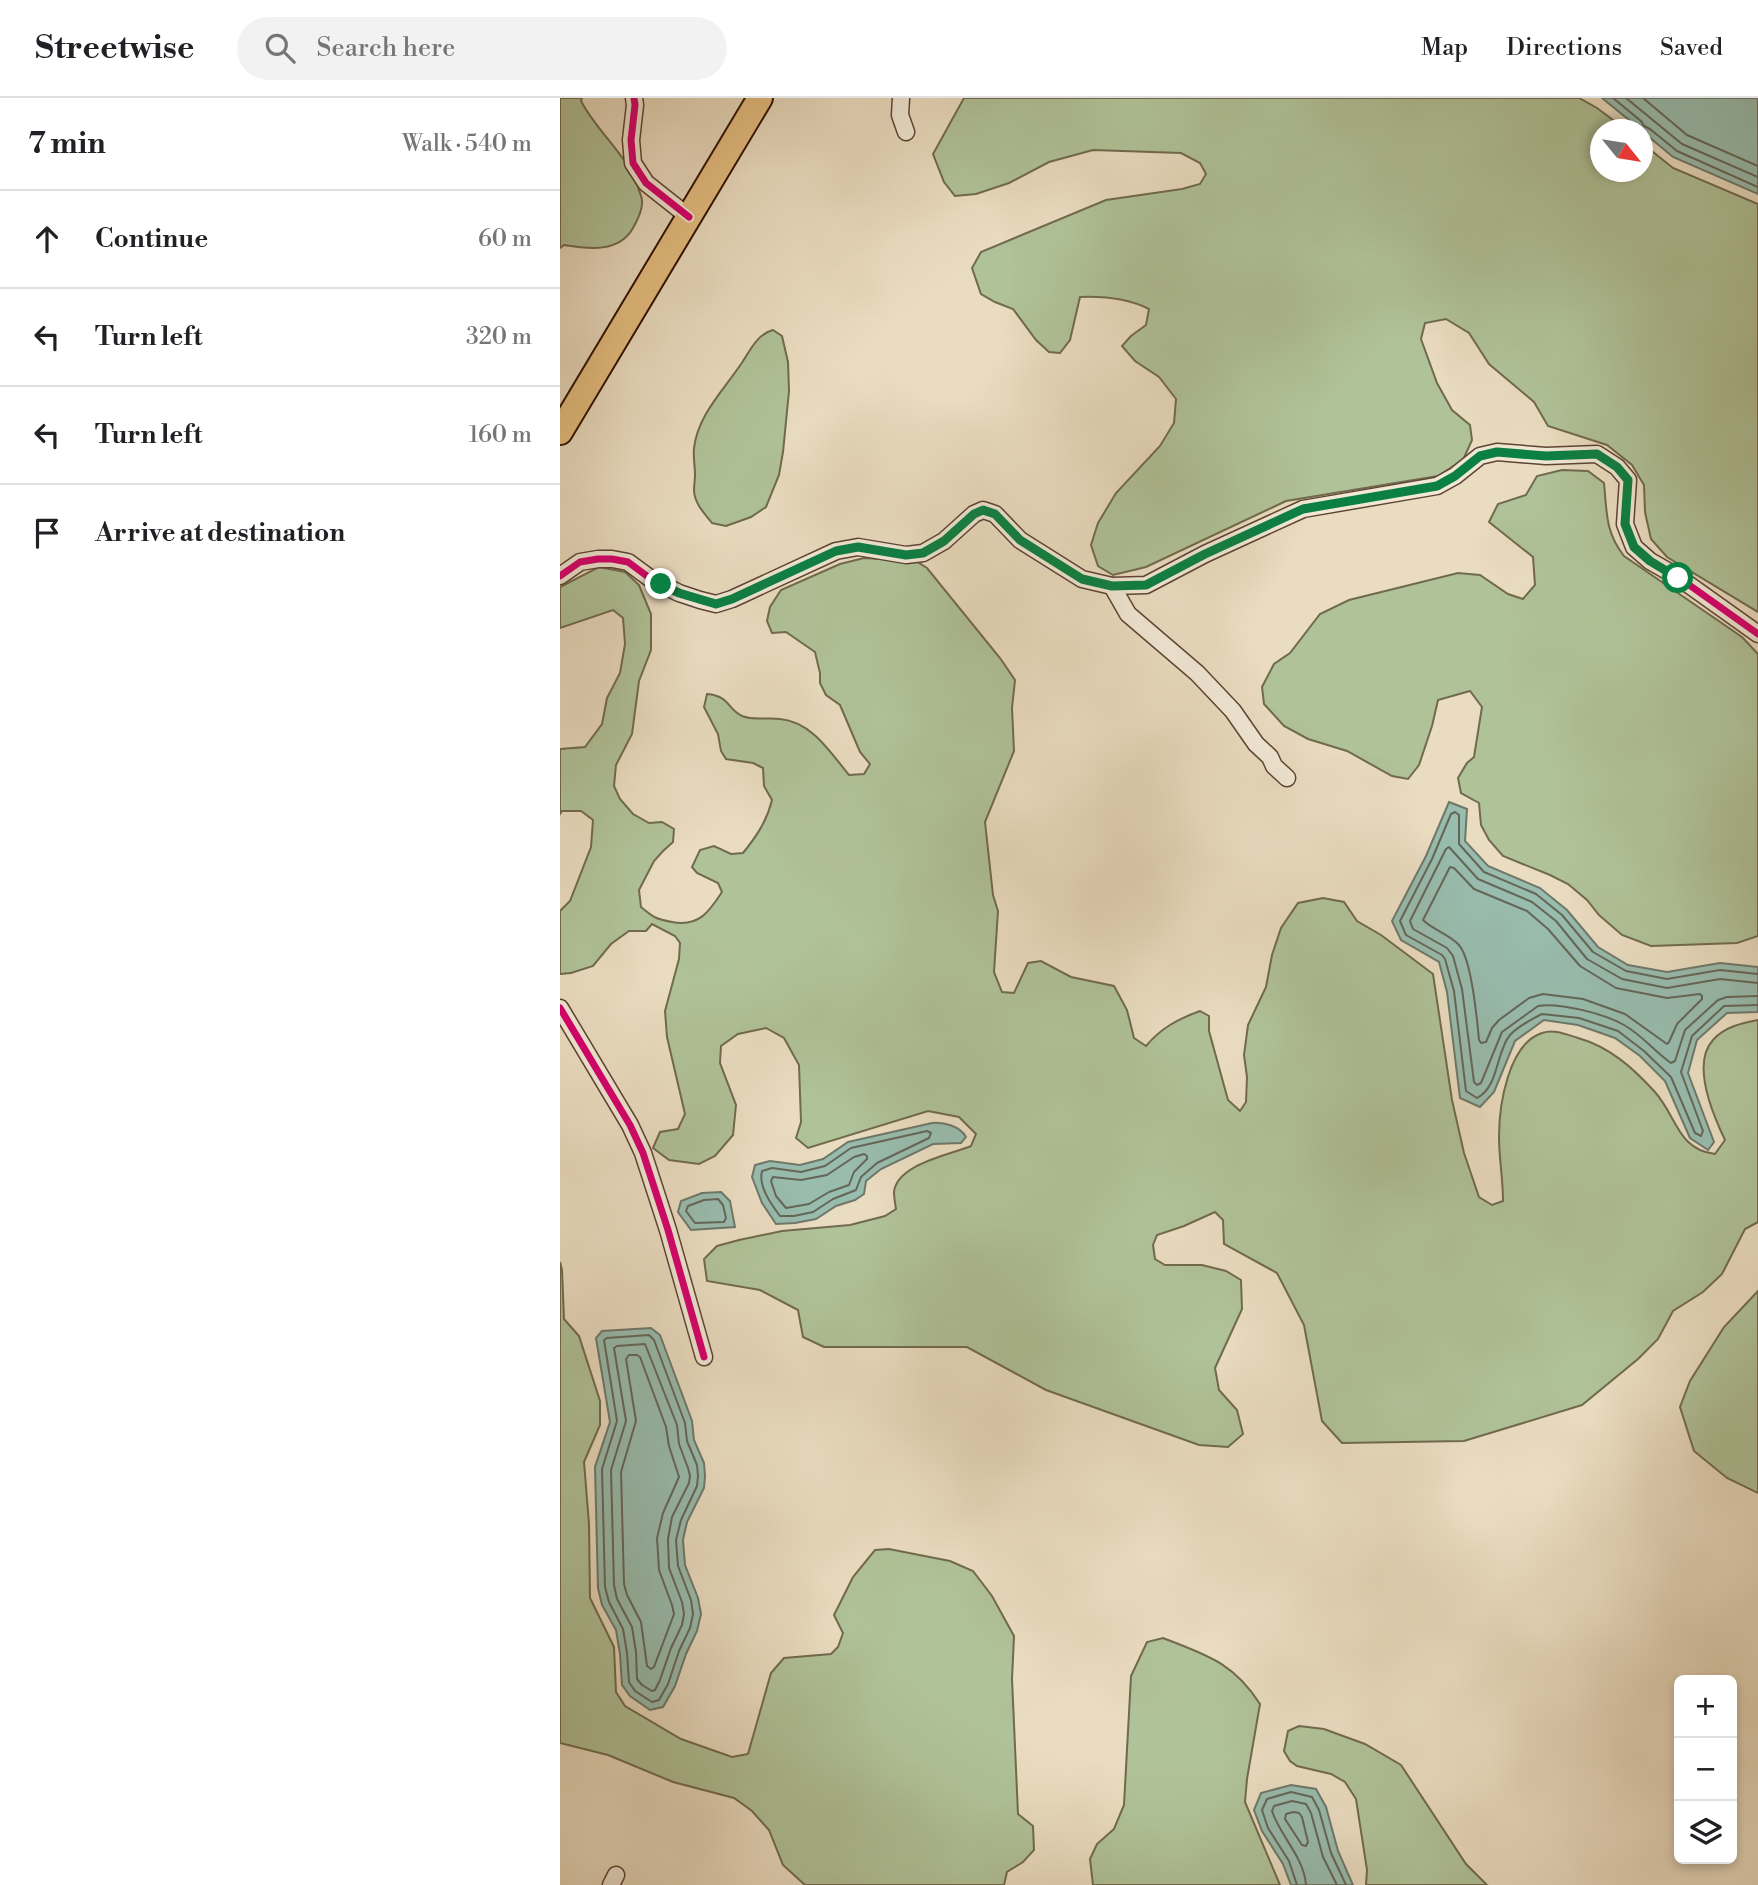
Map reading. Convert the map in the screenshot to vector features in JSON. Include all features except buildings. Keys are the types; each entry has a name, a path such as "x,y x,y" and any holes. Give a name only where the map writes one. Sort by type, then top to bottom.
{"main road":[{"path":"560,432 760,98"}],"street":[{"path":"634,98 631,140 633,163 646,183 689,217"},
{"path":"901,98 900,115 906,132"},
{"path":"560,576 580,562 612,559 628,562 651,579 679,593 716,604 836,551 858,547 906,555 923,553 944,541 974,514 983,510 995,514 1020,540 1082,579 1112,586 1146,585 1205,554 1303,509 1437,486 1480,456 1497,452 1546,456 1597,454 1617,467 1628,480 1625,524 1634,547 1650,561 1758,634"},
{"path":"1112,586 1128,614 1197,673 1233,711 1256,744 1287,778"},
{"path":"560,1008 631,1125 643,1153 704,1357"}],"shaded area":[{"path":"560,98 582,98 581,101 626,164 638,187 642,201 638,219 620,242 593,248 564,245 560,248"},
{"path":"964,98 1579,98 1612,119 1590,119 1590,182 1653,182 1653,152 1673,168 1758,204 1758,612 1667,557 1651,539 1645,512 1644,485 1632,465 1607,445 1548,426 1534,402 1489,364 1469,333 1446,319 1425,323 1421,339 1437,383 1452,410 1470,425 1472,440 1463,460 1438,476 1286,501 1146,567 1113,575 1098,566 1091,545 1098,523 1116,493 1160,446 1174,423 1176,399 1159,377 1135,361 1122,346 1146,325 1149,309 1115,298 1080,297 1070,340 1060,353 1049,352 1036,340 1013,309 981,294 972,268 981,252 1106,200 1182,189 1200,184 1206,174 1200,163 1181,153 1093,150 1049,162 1009,183 976,194 955,196 944,182 933,154"},
{"path":"773,330 782,336 788,362 789,391 779,475 766,507 751,517 726,526 712,523 700,508 694,491 696,436 712,404 754,344"},
{"path":"1562,470 1588,471 1604,483 1610,530 1624,556 1742,637 1758,654 1758,936 1737,943 1651,946 1622,935 1568,884 1503,856 1489,840 1481,825 1479,803 1461,793 1458,778 1474,757 1482,707 1470,691 1438,700 1419,765 1408,779 1392,776 1347,751 1308,739 1284,726 1264,704 1262,687 1274,664 1290,653 1320,614 1349,600 1458,573 1480,575 1508,594 1523,599 1535,585 1533,557 1489,522 1498,504 1526,495 1537,476"},
{"path":"864,558 916,561 927,568 1015,680 1012,708 1014,751 985,822 993,895 998,911 994,972 1002,992 1014,993 1028,963 1041,961 1071,977 1114,986 1127,1010 1134,1038 1146,1046 1170,1025 1200,1011 1209,1016 1209,1031 1228,1100 1240,1111 1246,1102 1244,1055 1248,1025 1266,987 1281,928 1298,903 1323,898 1344,902 1357,921 1381,935 1433,974 1452,1100 1464,1153 1479,1197 1492,1205 1503,1201 1499,1137 1504,1093 1513,1063 1530,1039 1546,1032 1560,1032 1590,1042 1611,1053 1655,1092 1679,1131 1693,1146 1715,1154 1725,1140 1706,1090 1704,1062 1707,1050 1722,1032 1758,1020 1758,1222 1745,1229 1722,1274 1703,1292 1673,1311 1658,1339 1582,1405 1464,1441 1342,1443 1322,1421 1304,1325 1277,1273 1224,1244 1223,1220 1215,1212 1157,1235 1153,1245 1155,1259 1165,1265 1202,1265 1226,1271 1241,1280 1242,1309 1215,1368 1219,1390 1237,1410 1243,1434 1228,1447 1199,1445 1046,1390 967,1347 824,1347 803,1337 798,1310 760,1290 707,1281 704,1259 717,1246 782,1231 850,1225 885,1216 896,1209 894,1192 897,1182 904,1174 926,1162 971,1146 976,1134 959,1117 928,1111 808,1148 796,1138 801,1122 799,1065 784,1038 766,1028 738,1034 721,1046 720,1063 736,1105 733,1135 715,1156 699,1164 669,1160 653,1148 660,1132 678,1129 685,1114 667,1037 665,1011 679,959 680,943 675,936 652,924 646,931 629,931 611,944 593,966 560,974 560,911 570,901 591,847 593,820 581,811 562,811 560,814 560,749 585,747 602,724 607,698 620,673 625,644 623,618 613,610 560,628 560,587 599,567 625,572 639,585 651,614 651,650 639,681 632,734 616,765 614,786 620,799 633,814 649,823 662,822 674,829 673,842 654,861 639,890 641,907 652,916 681,923 696,920 708,912 722,892 718,883 697,873 692,867 700,850 714,846 731,854 743,853 760,828 772,800 764,786 763,768 753,763 726,759 721,751 718,734 704,707 707,694 720,697 742,716 780,719 802,726 827,748 849,775 864,774 870,764 860,752 840,705 826,695 820,683 815,652 786,632 772,633 767,621 770,607 781,590 840,564"},
{"path":"560,1262 564,1319 579,1336 600,1401 600,1425 584,1462 589,1524 590,1598 614,1647 616,1692 625,1706 681,1739 732,1757 748,1754 771,1673 784,1658 831,1654 838,1647 843,1633 834,1615 853,1577 875,1550 889,1549 950,1561 973,1571 992,1596 1014,1636 1012,1679 1018,1814 1033,1826 1034,1850 1023,1862 1007,1872 1004,1885 805,1885 783,1865 769,1830 752,1811 734,1798 673,1782 608,1755 560,1743"},
{"path":"1758,1291 1758,1493 1727,1478 1694,1451 1680,1407 1690,1381 1724,1327"},
{"path":"1163,1638 1205,1655 1229,1669 1240,1678 1260,1704 1245,1802 1280,1885 1093,1885 1090,1859 1097,1844 1114,1829 1124,1805 1131,1676 1147,1642"},
{"path":"1299,1726 1324,1729 1365,1744 1401,1765 1466,1864 1487,1885 1366,1885 1367,1870 1356,1799 1345,1782 1331,1774 1297,1766 1290,1761 1284,1751 1288,1731"}],"water":[{"path":"1602,98 1758,98 1758,194 1673,157 1653,140 1653,119 1628,119"},
{"path":"1449,802 1467,809 1465,841 1488,866 1540,888 1567,910 1598,947 1628,965 1667,972 1720,963 1758,967 1758,1012 1727,1013 1697,1040 1688,1073 1714,1142 1708,1150 1690,1138 1665,1081 1640,1056 1615,1038 1578,1025 1544,1020 1515,1041 1494,1092 1480,1107 1460,1098 1447,992 1439,962 1401,940 1392,921 1426,856"},
{"path":"932,1123 951,1125 966,1137 961,1143 933,1144 881,1169 866,1181 864,1194 836,1206 816,1219 776,1224 762,1203 752,1177 755,1165 770,1161 800,1165 823,1159 848,1142"},
{"path":"721,1192 730,1201 735,1227 691,1230 678,1212 681,1201 702,1193"},
{"path":"651,1328 660,1335 692,1421 694,1440 704,1463 705,1476 704,1488 687,1522 683,1540 685,1565 698,1598 701,1614 675,1686 663,1707 650,1710 630,1696 622,1685 616,1630 602,1605 598,1588 595,1467 610,1422 596,1338 602,1331"},
{"path":"1291,1785 1316,1789 1326,1807 1338,1851 1353,1885 1291,1885 1283,1864 1262,1831 1254,1810 1261,1793"}],"cycle path":[{"path":"634,98 631,140 633,163 646,183 689,217"},
{"path":"560,576 580,562 612,559 628,562 651,579 679,593 716,604 836,551 858,547 906,555 923,553 944,541 974,514 983,510 995,514 1020,540 1082,579 1112,586 1146,585 1205,554 1303,509 1437,486 1480,456 1497,452 1546,456 1597,454 1617,467 1628,480 1625,524 1634,547 1650,561 1678,577 1758,634"},
{"path":"560,1008 630,1125 643,1153 704,1357"}],"route":[{"path":"661,584 679,593 716,604 836,551 858,547 906,555 923,553 944,541 974,514 983,510 995,514 1020,540 1082,579 1112,586 1146,585 1205,554 1303,509 1437,486 1480,456 1497,452 1546,456 1597,454 1617,467 1628,480 1625,524 1634,547 1650,561 1678,578"}]}
